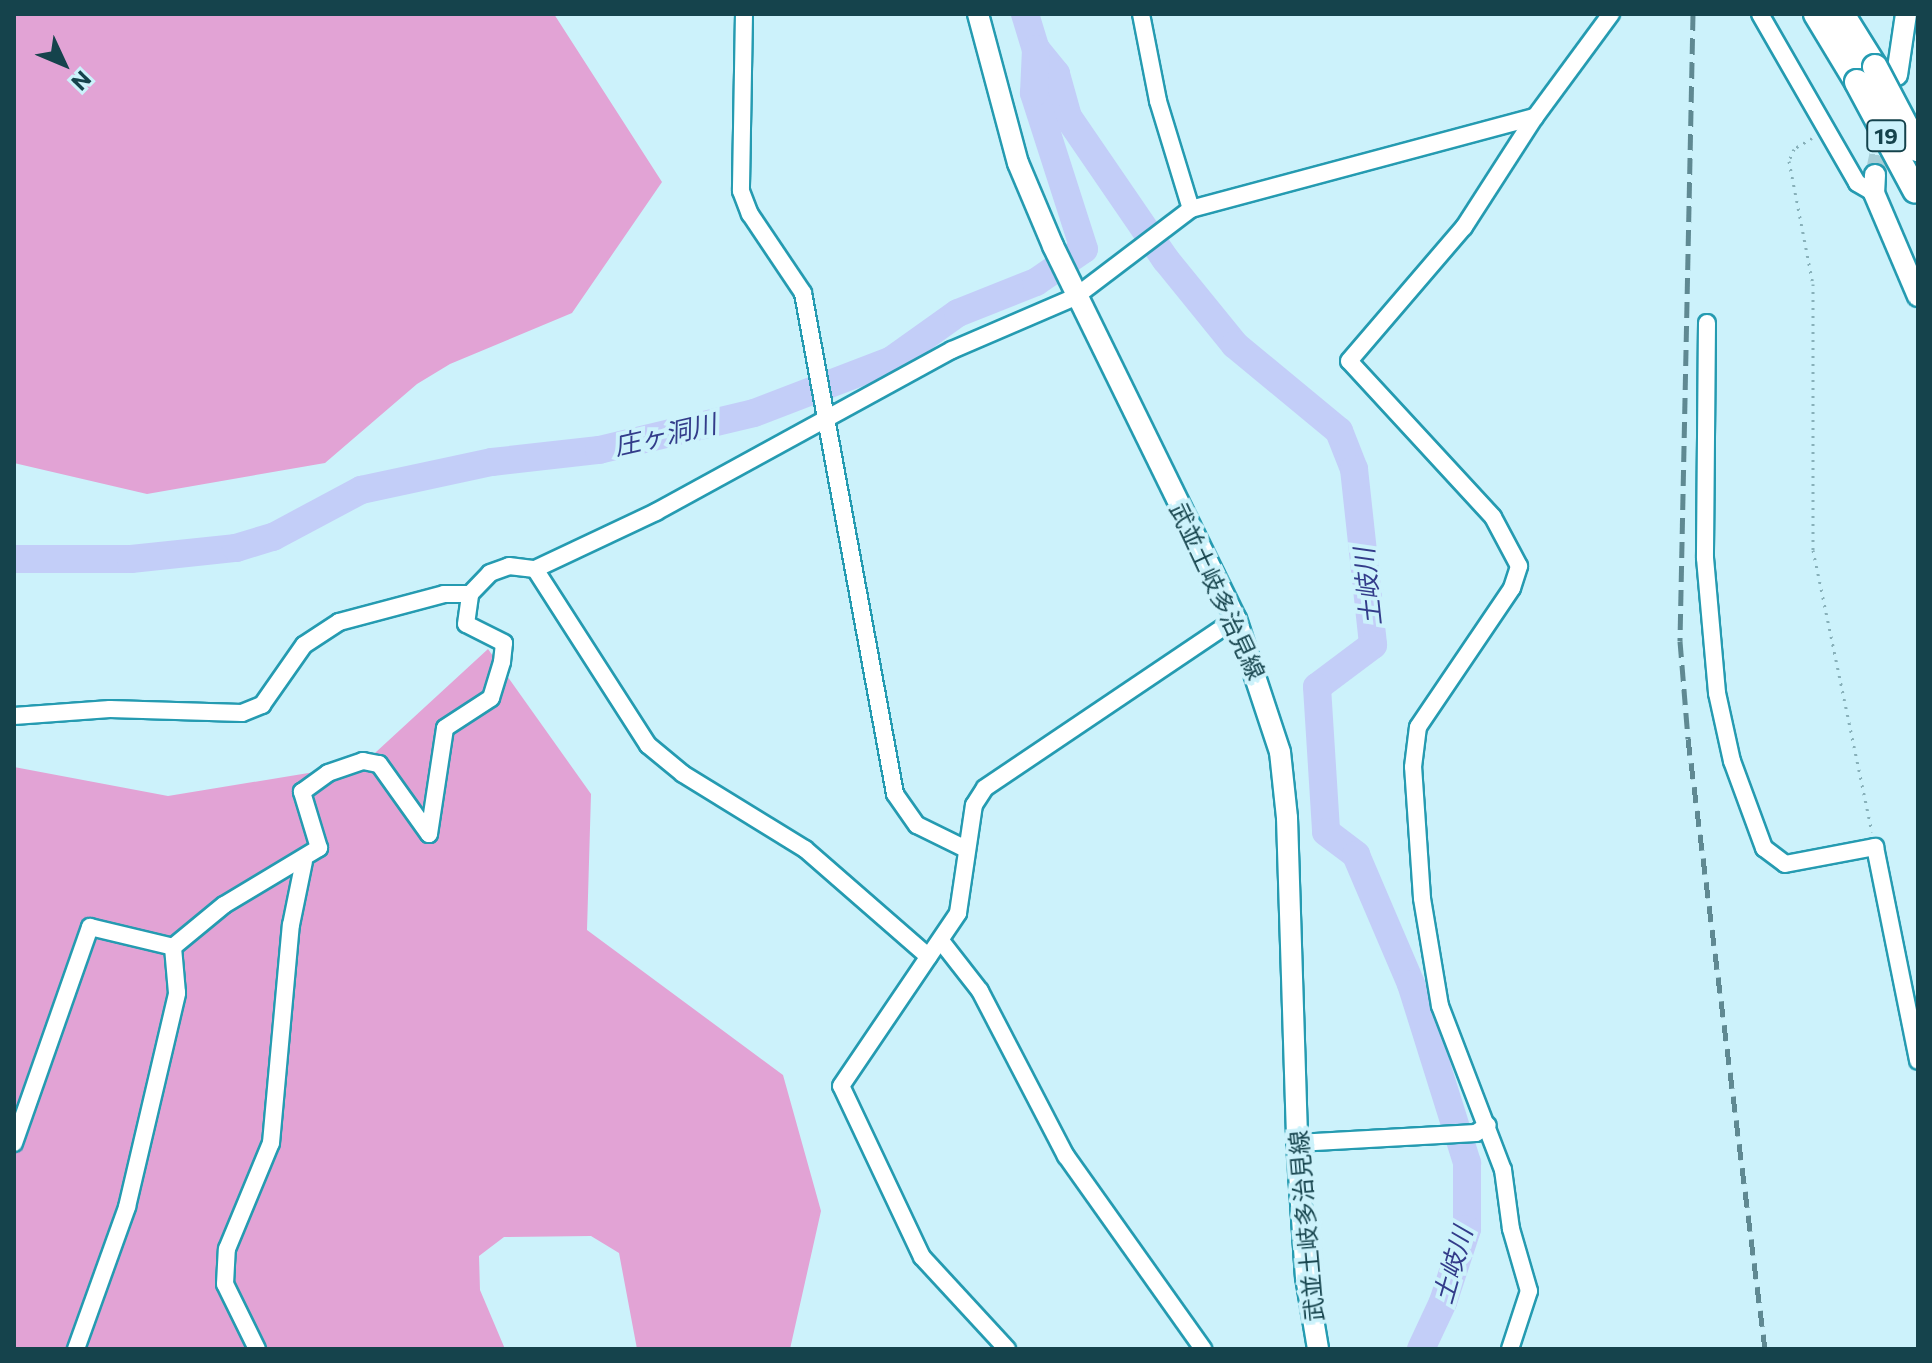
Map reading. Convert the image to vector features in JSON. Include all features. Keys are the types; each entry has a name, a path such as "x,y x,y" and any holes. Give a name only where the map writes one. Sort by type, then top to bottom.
{"highway":[{"name":"19","path":"1816,14 1876,75 1917,193"},
{"name":"19","path":"1842,14 1918,149"}],"main road":[{"name":"武並土岐多治見線","path":"978,14 1018,163 1053,246 1236,619 1280,752 1287,818 1306,1142 1306,1277 1318,1349"},
{"path":"1876,75 1906,14"},
{"path":"1875,184 1918,296"}],"street":[{"path":"744,14 741,191 750,214 803,293 829,419 895,794 917,825 966,849"},
{"path":"1141,14 1158,101 1191,209"},
{"path":"1510,1349 1529,1291 1482,1129 1440,1006 1422,898 1413,767 1418,727 1512,588 1519,566 1493,517 1349,361 1464,227 1535,117 1611,14"},
{"path":"1760,14 1857,183 1875,184"},
{"path":"173,947 224,905 304,861 319,848 319,835 302,792 328,773 363,761 379,764 429,834 445,728 491,698 502,662 504,643 466,624 470,594 490,573 509,566 535,569 656,512 952,350 1076,292 1191,209 1535,117"},
{"path":"1707,323 1705,558 1717,693 1732,761 1764,848 1785,864 1875,847 1918,1061"},
{"path":"535,569 648,745 683,774 805,849 929,957"},
{"path":"14,716 110,709 242,713 262,705 304,645 339,622 444,594 470,594"},
{"path":"1007,1349 922,1257 841,1086 958,913 974,805 995,776 1236,619"},
{"path":"257,1349 225,1284 227,1249 271,1143 291,925 304,861"},
{"path":"14,1143 90,927 173,947"},
{"path":"941,941 980,991 1066,1156 1203,1349"},
{"path":"76,1349 127,1207 177,993 173,947"},
{"path":"1306,1142 1482,1129"}],"path":[{"path":"1828,128 1794,149 1789,161 1813,284 1813,550 1875,847"}],"shaded area":[{"path":"14,14 554,14 662,182 572,313 450,364 417,384 325,463 147,494 14,463"},
{"path":"488,649 591,794 587,930 783,1075 821,1211 790,1349 637,1349 619,1253 591,1236 504,1237 479,1256 480,1290 505,1349 14,1349 14,767 168,796 363,764"}],"waterway":[{"name":"土岐川","path":"1025,14 1036,49 1056,74 1068,117 1166,260 1235,345 1339,431 1354,469 1373,645 1317,687 1326,832 1356,855 1411,984 1467,1163 1467,1229 1443,1302 1421,1349"},
{"name":"庄ヶ洞川","path":"14,559 131,559 236,548 273,537 361,490 492,462 599,450 754,413 892,360 958,313 1036,282 1084,249 1034,93 1036,49"}],"tunnel":[{"path":"1875,175 1886,125"}],"railway":[{"path":"1693,14 1680,641 1688,739 1765,1349"}]}
